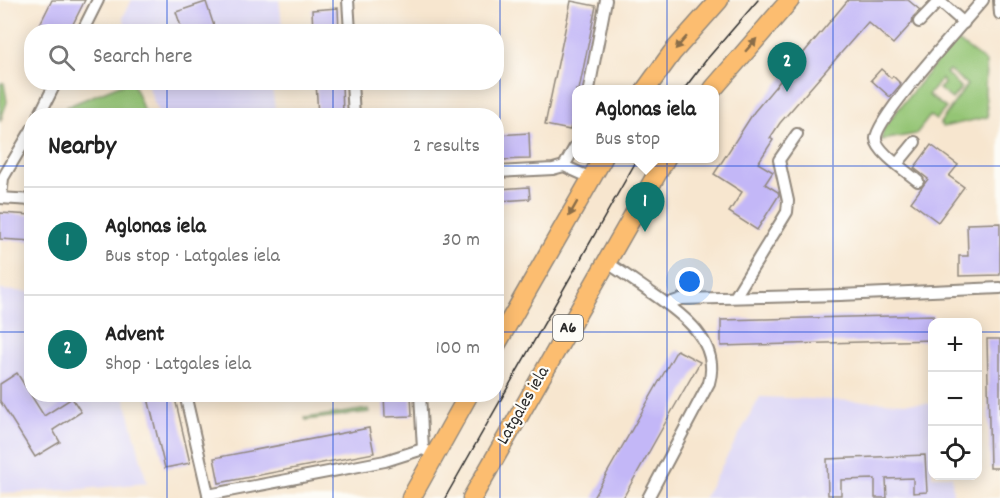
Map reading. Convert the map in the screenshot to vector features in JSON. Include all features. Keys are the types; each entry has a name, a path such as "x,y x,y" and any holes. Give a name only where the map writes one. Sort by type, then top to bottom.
{"highway":[{"path":"650,85 672,53 718,0"},
{"path":"717,85 790,0"},
{"path":"504,331 600,163"},
{"name":"Latgales iela","path":"472,498 664,163"},
{"path":"411,498 429,452 463,402"}],"street":[{"path":"86,24 98,0"},
{"path":"348,0 350,24"},
{"path":"589,85 606,0"},
{"path":"918,181 877,145 875,137 893,108 983,0"},
{"path":"999,0 1000,14"},
{"path":"919,22 938,1 964,23"},
{"path":"43,108 52,90"},
{"path":"352,90 354,108"},
{"path":"735,297 787,212 788,201 779,160 797,134"},
{"path":"897,164 915,142"},
{"path":"24,143 3,178 0,198 24,200"},
{"path":"564,166 572,152"},
{"path":"504,172 554,169 564,166 591,178"},
{"path":"606,262 681,313 696,329 710,355 712,373 709,383 648,498"},
{"path":"667,304 681,299 1000,288"},
{"path":"187,402 209,496 237,494 429,452 421,402"}],"shaded area":[{"path":"132,0 279,0 282,24 126,24 123,17"},
{"path":"150,90 272,90 275,108 156,108"},
{"path":"0,290 24,292 24,402 126,402 147,483 0,493"},
{"path":"760,397 928,404 928,480 952,480 953,498 704,498"}],"green space":[{"path":"955,39 986,62 985,93 988,117 943,127 940,123 967,85 949,70 946,73 961,88 952,99 939,89 944,84 942,79 928,95 946,108 936,120 930,116 916,134 881,140 884,127"},
{"path":"1,83 4,83 7,102 0,122"},
{"path":"107,90 136,90 143,108 66,108"},
{"path":"368,409 369,412 306,420 305,418"}],"building":[{"path":"52,0 85,0 73,24 40,24"},
{"path":"848,0 908,0 920,10 913,17 912,23 893,44 868,22 780,123 770,138 773,140 758,163 773,172 765,184 779,195 757,230 729,212 742,192 714,174 754,112"},
{"path":"571,1 596,6 580,85 572,85 570,130 545,125"},
{"path":"206,2 213,24 180,24 176,12"},
{"path":"338,8 339,24 313,24 312,10"},
{"path":"881,69 901,84 890,97 871,80"},
{"path":"316,90 342,90 343,108 318,108"},
{"path":"529,133 530,159 504,160 504,135"},
{"path":"931,145 958,165 949,176 964,187 938,222 911,202 928,179 914,168"},
{"path":"529,187 530,199 504,201 504,189"},
{"path":"0,213 24,214 24,240 0,239"},
{"path":"1000,223 1000,275 959,276 959,256 968,256 967,224"},
{"path":"933,315 933,318 928,318 928,340 721,346 721,320"},
{"path":"987,339 1000,339 1000,468 990,468"},
{"path":"677,350 700,362 623,498 593,498"},
{"path":"17,373 24,384 24,402 35,402 44,416 66,402 75,402 81,412 53,430 60,442 35,457 0,401 0,384"},
{"path":"149,402 176,402 190,463 165,468"},
{"path":"384,402 411,402 412,416 385,417"},
{"path":"369,428 374,453 219,483 214,458"},
{"path":"925,455 927,492 913,493 913,478 886,479 887,498 875,498 875,479 841,480 841,495 828,495 827,459"}],"tram line":[{"path":"687,85 758,0"},
{"path":"504,394 635,163"},
{"path":"445,498 499,402"}],"place":[{"name":"Advent","path":"787,92"},
{"name":"Aglonas iela","path":"645,232"}]}
